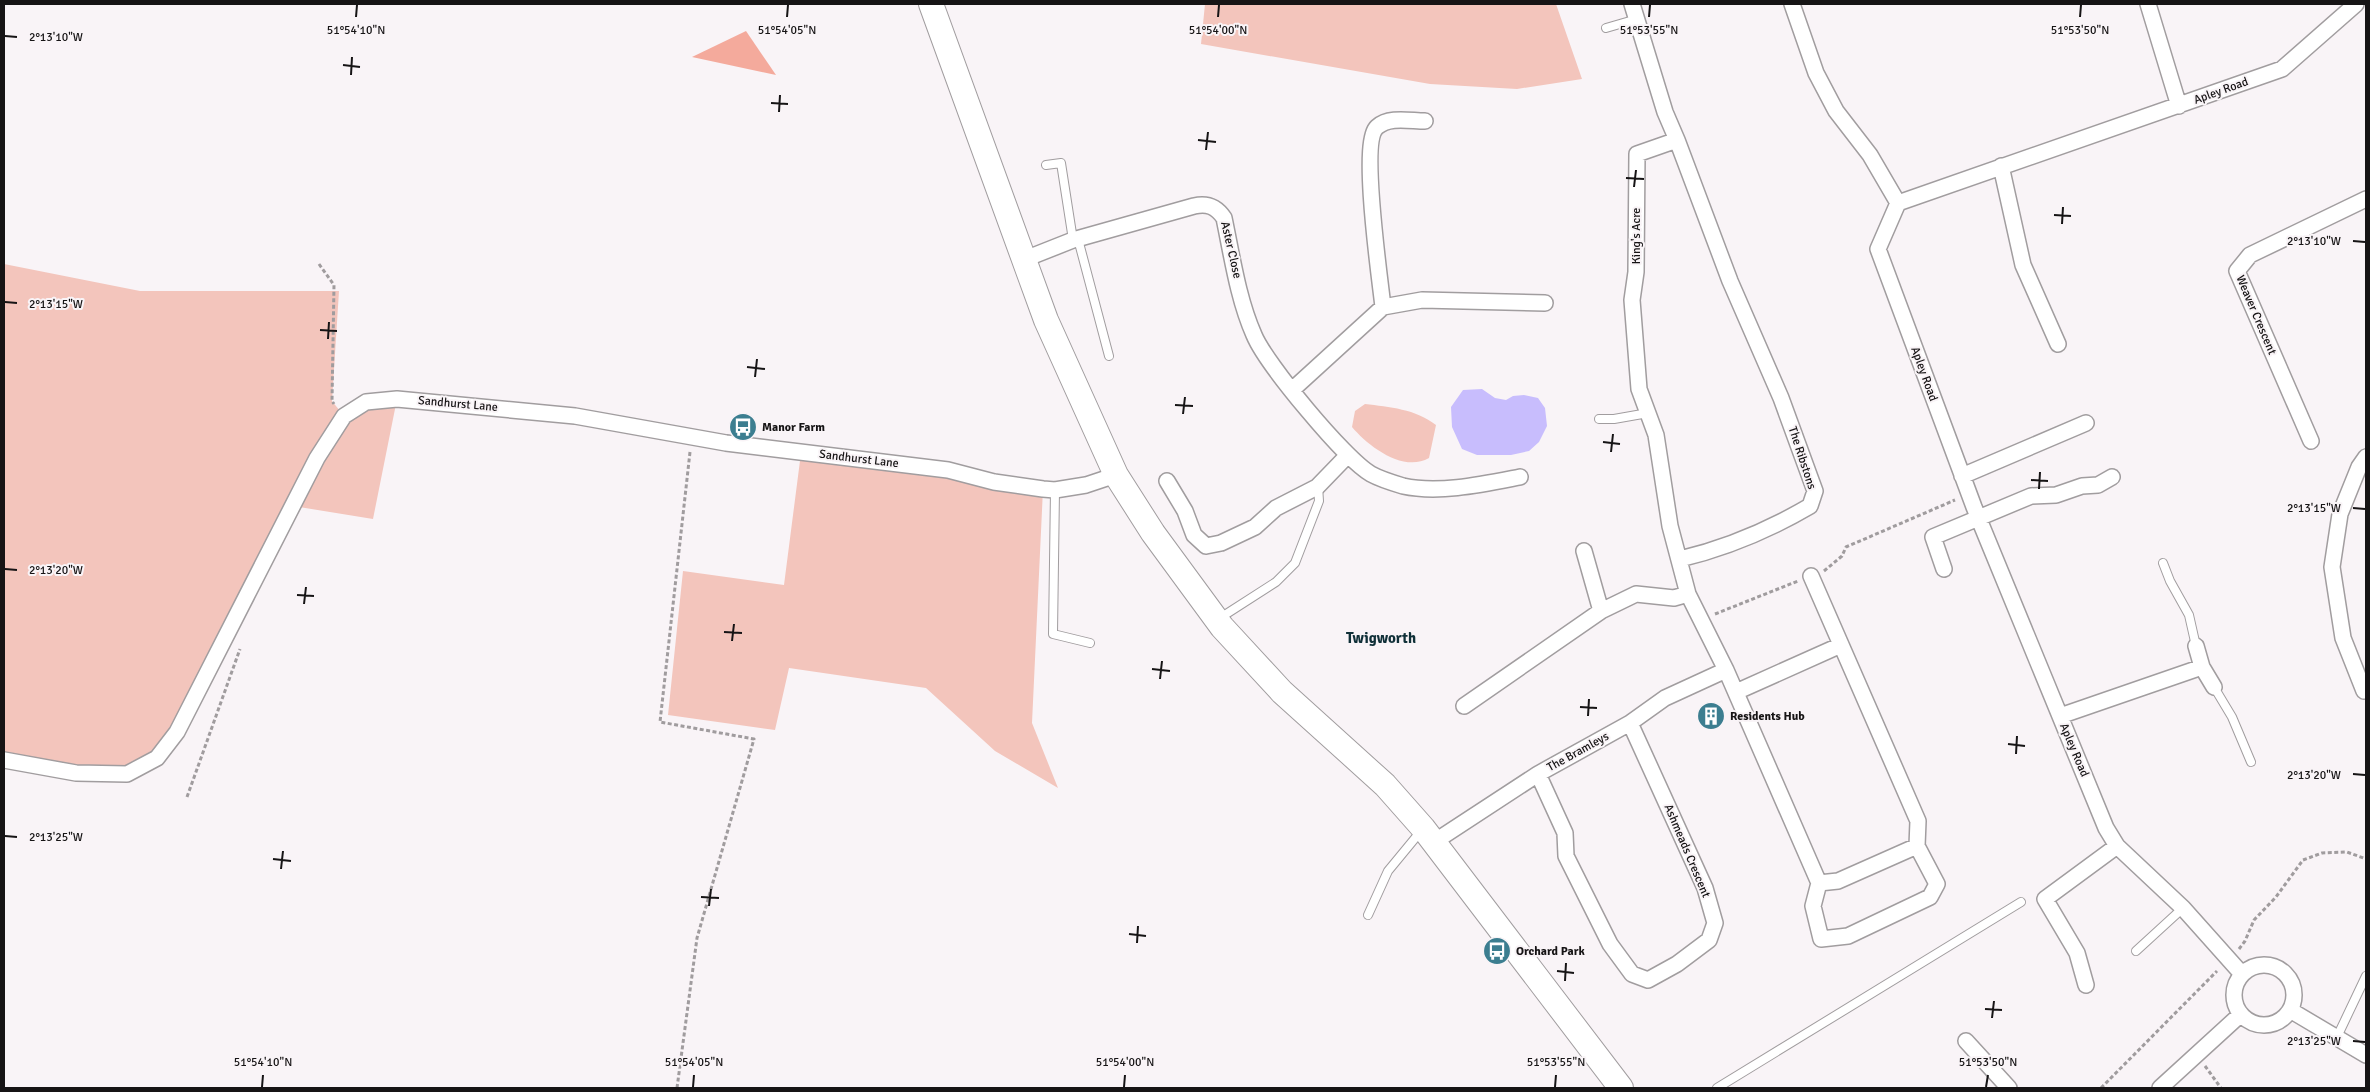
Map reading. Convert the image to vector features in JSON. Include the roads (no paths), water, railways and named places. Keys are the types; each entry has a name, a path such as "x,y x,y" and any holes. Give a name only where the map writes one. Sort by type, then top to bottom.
{"main road":[{"path":"932,4 1046,320 1116,475 1153,533 1216,620 1282,692 1385,785 1428,835 1622,1088"}],"street":[{"path":"1632,4 1665,112 1677,140"},
{"path":"1792,4 1816,74 1836,111 1870,155 1898,203"},
{"path":"2148,4 2179,106"},
{"name":"Apley Road","path":"2241,973 2183,908 2117,846 2106,828 1978,517 1878,249 1898,203 2282,69 2355,4"},
{"path":"1383,308 1370,181 1370,140 1375,128 1383,122 1425,121"},
{"name":"The Ribstons","path":"1677,140 1730,281 1781,398 1815,491 1810,506 1786,520 1719,549 1680,559"},
{"name":"King's Acre","path":"1648,413 1639,389 1632,300 1636,272 1637,154 1677,140"},
{"path":"2001,166 2023,265 2058,344"},
{"name":"Weaver Crescent","path":"2311,441 2237,271 2250,256 2366,199"},
{"name":"Aster Close","path":"1025,259 1076,240 1202,204 1219,210 1224,218 1246,317 1252,331 1268,360 1348,456 1371,474 1404,486 1440,488 1479,486 1510,475"},
{"path":"1292,390 1383,308 1422,300 1545,303"},
{"name":"Sandhurst Lane","path":"4,760 76,773 126,774 157,758 177,732 318,458 344,416 366,402 396,399 575,416 692,437 948,470 994,482 1055,490 1086,485 1116,475"},
{"path":"1648,413 1656,435 1670,526 1688,594 1736,692 1819,883 1813,906 1821,939 1848,936 1930,897 1937,884 1917,846 1918,821 1811,576"},
{"path":"1962,476 2086,423"},
{"path":"1166,480 1185,511 1194,535 1206,546 1221,543 1255,527 1276,508 1296,500 1318,486 1348,456"},
{"path":"2364,695 2343,638 2332,567 2340,514 2359,466 2366,457"},
{"path":"1944,568 1933,537 2031,496 2056,495 2082,486 2098,485 2112,477"},
{"path":"1584,551 1602,611"},
{"path":"1464,706 1602,611 1636,594 1674,598 1688,594"},
{"path":"1736,692 1841,644"},
{"path":"2196,646 2202,667 2214,687"},
{"path":"2060,716 2202,667"},
{"name":"The Bramleys","path":"1428,835 1630,723 1665,698 1726,670"},
{"name":"Ashmeads Crescent","path":"1538,774 1565,833 1566,856 1610,944 1632,974 1648,980 1709,940 1715,923 1705,888 1630,723"},
{"path":"1819,883 1838,881 1917,846"},
{"path":"2086,985 2077,953 2045,899 2117,846"},
{"path":"2259,965 2274,966 2287,975 2294,989 2290,1010 2284,1018 2270,1024 2254,1023 2242,1014 2235,1000 2236,985 2241,973 2259,965"},
{"path":"2290,1010 2366,1055"},
{"path":"2160,1088 2242,1014"},
{"path":"1966,1041 2009,1088"}],"lane":[{"path":"1606,28 1636,19"},
{"path":"1046,164 1061,163 1076,240 1109,356"},
{"path":"1599,419 1614,419 1648,413"},
{"path":"1216,620 1276,582 1295,563 1319,501 1318,486"},
{"path":"1055,490 1053,634 1090,643"},
{"path":"2163,563 2170,581 2189,615 2196,646"},
{"path":"2214,687 2232,717 2251,762"},
{"path":"1368,915 1388,871 1428,835"},
{"path":"1717,1088 2021,902"},
{"path":"2136,951 2183,908"},
{"path":"2337,1037 2366,976"}],"place":[{"name":"Manor Farm","path":"743,427"},
{"name":"Residents Hub","path":"1711,716"},
{"name":"Orchard Park","path":"1497,951"}],"district":[{"name":"Twigworth","path":"1381,638"}]}
